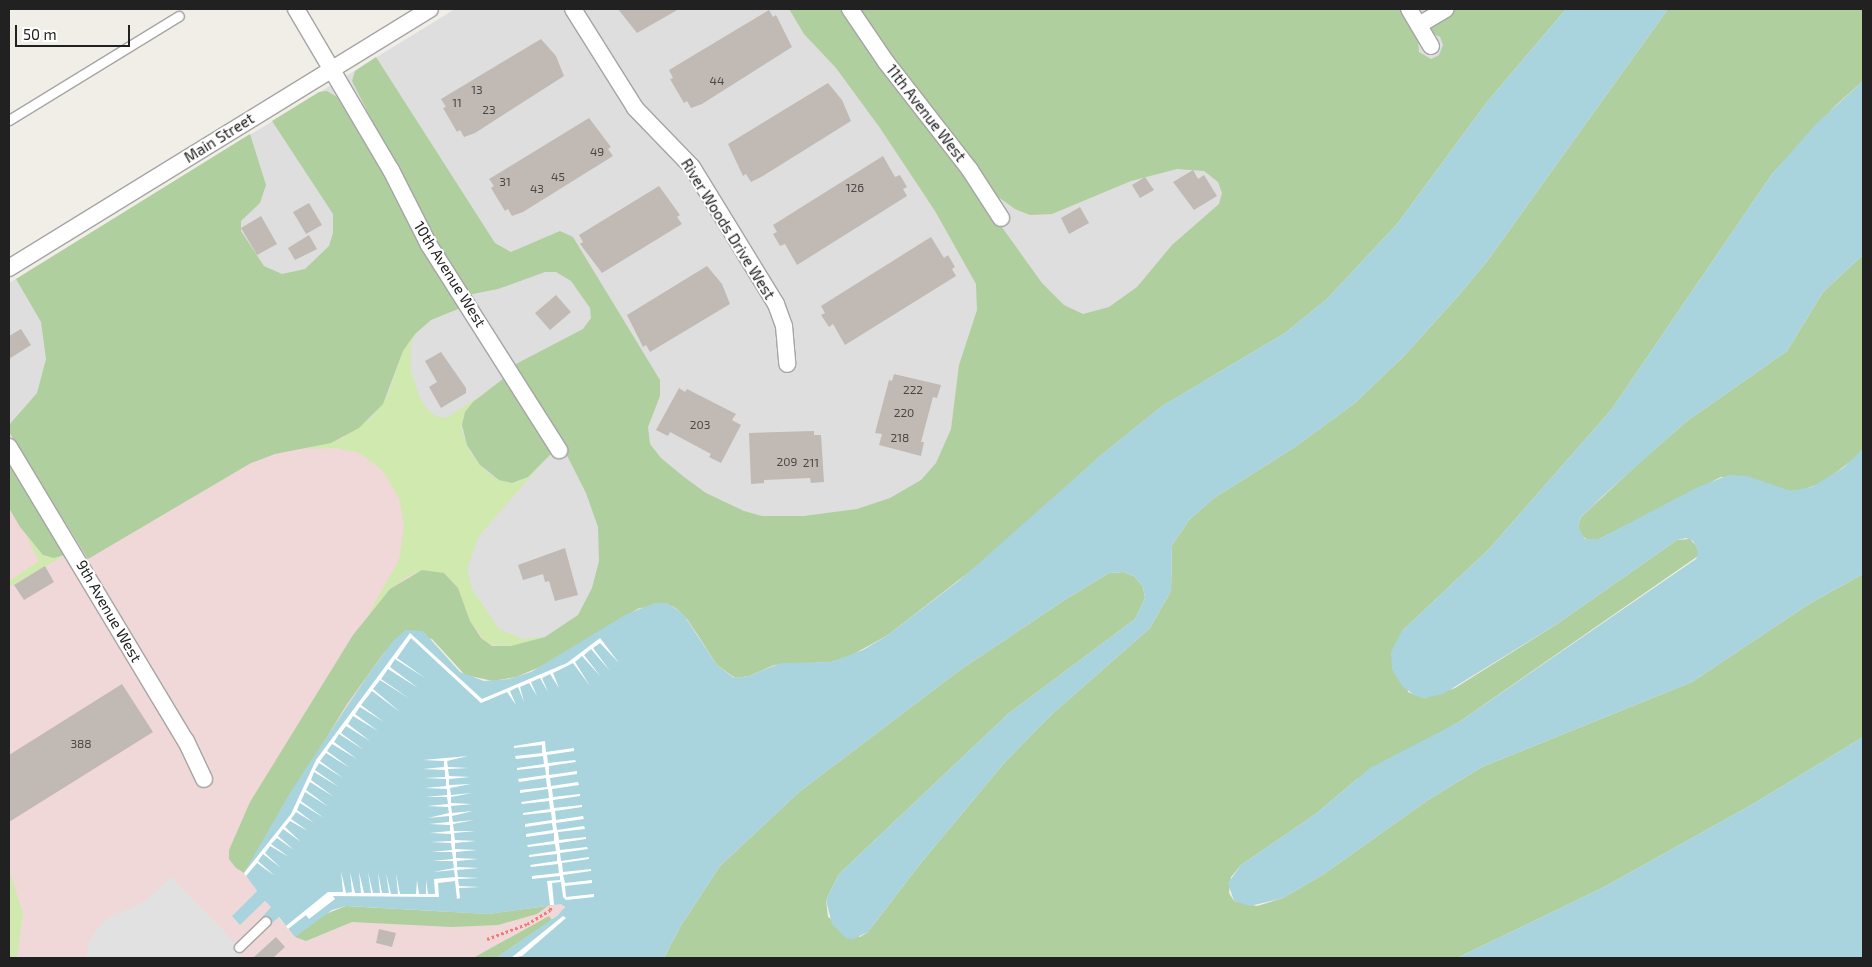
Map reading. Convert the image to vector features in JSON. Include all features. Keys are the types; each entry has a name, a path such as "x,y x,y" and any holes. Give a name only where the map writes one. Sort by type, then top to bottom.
{"street":[{"name":"10th Avenue West","path":"296,9 332,69 433,252 559,450"},
{"name":"Main Street","path":"9,268 430,9"},
{"name":"River Woods Drive West","path":"573,9 635,108 692,167 766,288 783,322 787,364"},
{"name":"11th Avenue West","path":"850,9 889,66 974,175 1001,218"},
{"path":"1409,9 1431,46"},
{"path":"1419,26 1446,9"},
{"name":"9th Avenue West","path":"9,447 186,741 204,779"}],"lane":[{"path":"9,120 179,16"},
{"path":"239,947 266,921"}],"path":[{"path":"487,939 527,924 550,910 552,905"}],"shaded area":[{"path":"455,9 1566,9 1217,371 961,579 756,674 655,603 516,677 333,378 74,537 9,432 9,283"},
{"path":"333,377 516,677 432,639 278,813 244,873 257,891 232,916 241,924 265,901 271,907 262,917 270,925 278,917 295,936 317,920 561,904 564,905 563,911 496,958 9,958 9,432 74,536"},
{"path":"171,877 243,951 240,954 243,958 86,958 89,941 104,920 145,901"}],"green space":[{"path":"789,9 845,9 1042,283 1064,305 1083,314 1109,307 1137,287 1172,245 1219,204 1222,193 1218,182 1204,171 1177,169 1131,181 1052,214 1030,215 1015,209 994,194 855,9 1402,9 1418,38 1419,52 1431,59 1439,55 1443,45 1440,37 1432,33 1431,27 1457,9 1566,9 1487,102 1397,224 1327,299 1285,333 1162,406 1101,455 991,555 888,635 852,655 831,662 774,665 749,676 735,678 717,665 688,620 677,609 672,606 639,608 540,667 516,677 493,681 465,675 432,639 406,630 383,654 347,704 244,873 236,868 229,859 229,850 250,802 353,635 390,589 422,570 444,573 458,588 470,621 481,638 492,646 511,646 545,637 578,615 592,588 599,561 598,527 586,493 550,422 514,365 583,329 591,318 590,308 571,281 556,272 545,272 498,289 468,295 430,236 352,81 355,71 376,57 495,243 511,252 560,231 573,237 660,380 660,396 648,427 650,444 661,458 706,493 744,511 762,516 804,516 857,509 890,498 921,480 936,463 951,429 959,365 977,310 976,284 935,211 880,128 836,68 804,34"},
{"path":"1668,9 1863,9 1863,81 1835,106 1772,174 1611,410 1489,549 1402,631 1408,692 1424,698 1455,688 1557,624 1677,540 1690,539 1698,548 1698,556 1459,722 1357,779 1317,813 1241,865 1231,877 1229,893 1234,901 1257,906 1283,898 1324,874 1428,800 1482,767 1692,682 1809,604 1863,574 1863,737 1753,804 1604,887 1457,958 664,958 680,927 720,866 799,792 960,670 1063,601 1109,573 1123,572 1134,576 1143,587 1145,598 1135,619 1008,714 839,874 826,900 828,917 860,937 868,932 920,864 1005,762 1050,716 1150,628 1171,591 1172,545 1190,519 1214,498 1295,447 1355,403 1404,356 1459,295 1488,260"},
{"path":"327,91 337,97 463,307 431,320 415,334 403,351 383,404 359,428 331,443 275,454 251,463 88,559 9,432 9,425 37,393 46,359 41,322 16,279 250,134 266,185 260,203 241,221 241,231 264,266 282,274 305,269 329,246 333,233 333,214 272,121 319,92"},
{"path":"1863,255 1863,449 1855,458 1822,483 1802,490 1791,491 1721,477 1599,539 1588,540 1582,536 1578,527 1581,517 1637,465 1687,421 1787,351 1823,292"},
{"path":"417,332 411,344 411,371 420,398 427,409 436,416 446,418 478,397 463,418 462,432 470,452 485,471 499,480 519,482 543,462 479,536 467,569 472,589 499,629 523,639 545,637 511,646 487,644 470,621 458,588 444,573 415,573 407,577 390,589 367,616 399,560 404,526 399,498 382,470 359,453 336,448 306,449 341,439 372,417 388,395 403,351"},
{"path":"508,375 554,451 528,477 512,483 499,480 480,465 467,445 462,425 465,412 473,402"},
{"path":"9,461 67,554 54,558 43,555 20,527 9,508"},
{"path":"26,536 46,557 65,555 9,587 9,581 39,561"},
{"path":"9,870 23,913 17,958 9,958"},
{"path":"346,906 488,914 548,906 537,914 498,925 452,927 352,922 306,941 295,937 323,915"},
{"path":"549,916 552,920 496,958 473,958"}],"water":[{"path":"1566,9 1668,9 1488,260 1459,295 1404,356 1355,403 1295,447 1214,498 1190,519 1172,545 1171,591 1150,628 1050,716 1005,762 920,864 868,932 853,939 846,938 832,924 826,900 839,874 1008,714 1135,619 1145,598 1143,587 1134,576 1123,572 1109,573 1063,601 960,670 799,792 720,866 680,927 664,958 496,958 558,915 565,907 561,904 488,914 346,906 332,910 295,937 279,917 270,925 262,917 271,907 265,901 240,925 232,916 257,891 244,873 291,791 368,675 393,641 406,630 423,631 460,672 484,681 509,679 531,672 625,615 655,603 667,603 683,614 717,665 734,678 749,676 781,663 831,662 863,650 888,635 961,579 1101,455 1162,406 1285,333 1327,299 1397,224 1487,102"},
{"path":"1863,81 1863,255 1823,292 1787,351 1687,421 1581,517 1578,527 1585,539 1599,539 1698,487 1729,475 1747,476 1791,491 1812,487 1843,468 1863,449 1863,574 1809,604 1692,682 1482,767 1428,800 1324,874 1283,898 1250,906 1234,901 1228,883 1241,865 1317,813 1370,768 1459,722 1696,559 1698,552 1693,541 1686,538 1677,540 1557,624 1443,694 1424,698 1416,696 1402,686 1392,669 1391,652 1402,631 1489,549 1611,410 1772,174 1816,124"},
{"path":"1863,737 1863,958 1457,958 1604,887 1753,804"}],"pier":[{"path":"410,633 482,699 567,663 600,638 619,663 600,643 593,648 610,671 591,649 584,655 601,677 582,656 575,662 590,686 573,663 553,673 559,688 550,674 542,678 548,692 540,678 531,682 537,696 529,683 520,687 524,702 518,687 510,691 516,705 507,692 481,703 411,638 397,658 425,678 395,659 390,667 418,688 388,669 381,679 410,699 380,680 373,689 400,712 372,691 361,705 384,722 360,707 355,714 378,731 353,716 348,724 370,741 346,726 341,733 364,750 339,734 334,742 357,759 332,744 327,751 350,768 326,753 320,761 343,778 319,763 315,770 339,787 314,772 311,780 334,797 310,782 306,790 329,807 305,792 301,801 324,818 300,803 297,810 314,823 296,812 291,819 308,831 290,821 285,827 301,842 283,829 278,836 294,850 277,838 271,844 289,857 270,846 265,853 281,868 263,854 258,861 275,876 257,863 246,876 244,873 291,814 316,760"},
{"path":"545,741 546,752 574,748 574,751 547,755 548,763 575,760 576,762 549,766 549,775 577,771 577,774 550,778 551,786 578,782 579,785 552,789 553,797 580,794 580,796 553,800 554,808 582,805 582,807 555,811 556,820 583,816 584,819 556,823 557,830 584,826 585,829 558,832 559,840 586,837 586,839 559,843 560,850 587,847 588,849 560,853 561,861 589,857 589,859 562,863 563,872 591,869 591,871 563,875 565,883 592,880 592,883 565,886 566,897 594,894 594,897 566,900 563,897 561,882 552,883 554,905 550,905 547,881 560,880 560,876 532,879 532,876 559,873 558,864 531,867 530,865 557,861 557,854 529,857 529,855 556,851 555,844 528,847 527,845 554,841 554,833 526,837 526,834 553,830 552,823 525,827 525,824 552,820 551,812 523,815 523,813 550,809 549,801 522,804 521,802 549,798 548,789 520,793 520,790 547,787 546,778 519,782 518,779 546,775 545,767 517,770 517,768 544,764 543,756 516,759 515,756 542,753 542,745 514,748 514,746"},
{"path":"468,756 447,761 448,767 469,768 448,769 449,776 470,777 449,779 449,785 471,784 450,788 451,795 472,793 451,797 451,803 472,804 451,806 452,813 473,811 452,816 453,822 474,820 453,824 454,831 475,831 454,833 455,840 476,841 455,843 455,849 477,850 456,852 456,858 478,859 457,861 457,867 479,868 457,870 458,877 479,878 458,879 459,886 480,887 459,888 460,898 457,899 455,881 438,883 439,897 333,896 335,899 309,919 306,915 288,929 286,926 328,892 343,892 341,871 346,893 352,892 350,872 355,893 361,893 359,872 364,893 371,893 368,872 373,893 380,893 378,872 382,893 389,893 386,873 391,894 398,894 396,873 400,894 416,894 417,880 419,894 426,894 426,880 428,894 435,894 434,879 455,877 454,870 433,872 454,868 453,861 432,861 453,859 452,852 431,852 452,850 451,843 430,842 451,841 451,834 430,833 450,831 450,825 429,824 449,822 449,816 428,818 449,813 448,807 427,806 448,804 447,797 426,797 447,795 447,789 425,788 446,786 446,779 424,778 445,777 445,770 423,769 444,767 444,761 423,760"},
{"path":"563,916 566,918 522,956 511,958"}],"building":[{"path":"618,9 679,9 637,33"},
{"path":"769,10 773,17 776,15 792,47 702,104 691,108 687,101 684,103 670,79 673,78 669,70"},
{"path":"541,39 556,56 564,76 475,133 464,137 460,130 457,132 443,108 446,107 441,99"},
{"path":"828,83 842,100 851,121 761,177 751,182 746,174 743,176 728,144"},
{"path":"589,118 611,147 608,149 613,156 523,212 512,216 508,209 505,211 491,188 494,186 489,179"},
{"path":"883,156 895,177 900,175 907,187 903,189 907,196 797,265 785,244 780,246 773,234 777,232 773,225"},
{"path":"1193,170 1198,179 1204,175 1217,196 1194,210 1173,182"},
{"path":"1145,177 1154,190 1140,198 1132,185"},
{"path":"659,186 680,215 677,217 682,224 602,273 580,244 583,242 579,235"},
{"path":"309,203 322,225 306,234 293,212"},
{"path":"1080,207 1089,223 1069,234 1061,218"},
{"path":"261,216 277,244 257,255 241,228"},
{"path":"309,235 317,249 295,260 288,248"},
{"path":"931,237 944,258 948,255 955,267 952,269 956,276 845,345 833,324 829,327 821,315 825,313 821,306"},
{"path":"707,266 722,284 730,304 650,352 646,345 643,347 627,315"},
{"path":"556,295 571,312 550,330 535,313"},
{"path":"21,329 31,345 9,359 9,336"},
{"path":"441,352 466,388 466,393 441,408 429,387 437,382 425,361"},
{"path":"894,374 941,385 937,398 933,397 921,442 924,442 921,456 879,445 882,434 875,433 889,380 892,381"},
{"path":"679,388 685,392 687,389 736,414 732,420 741,425 721,463 709,457 711,454 670,432 668,436 656,430"},
{"path":"814,431 814,435 821,435 824,482 811,483 810,478 764,480 764,483 751,484 749,433"},
{"path":"565,548 578,595 555,601 549,581 545,582 543,574 523,580 518,565"},
{"path":"45,566 54,582 24,600 14,585"},
{"path":"122,684 153,732 9,822 9,755"},
{"path":"379,929 396,933 392,947 376,943"},
{"path":"276,937 285,947 273,958 253,958"}]}
